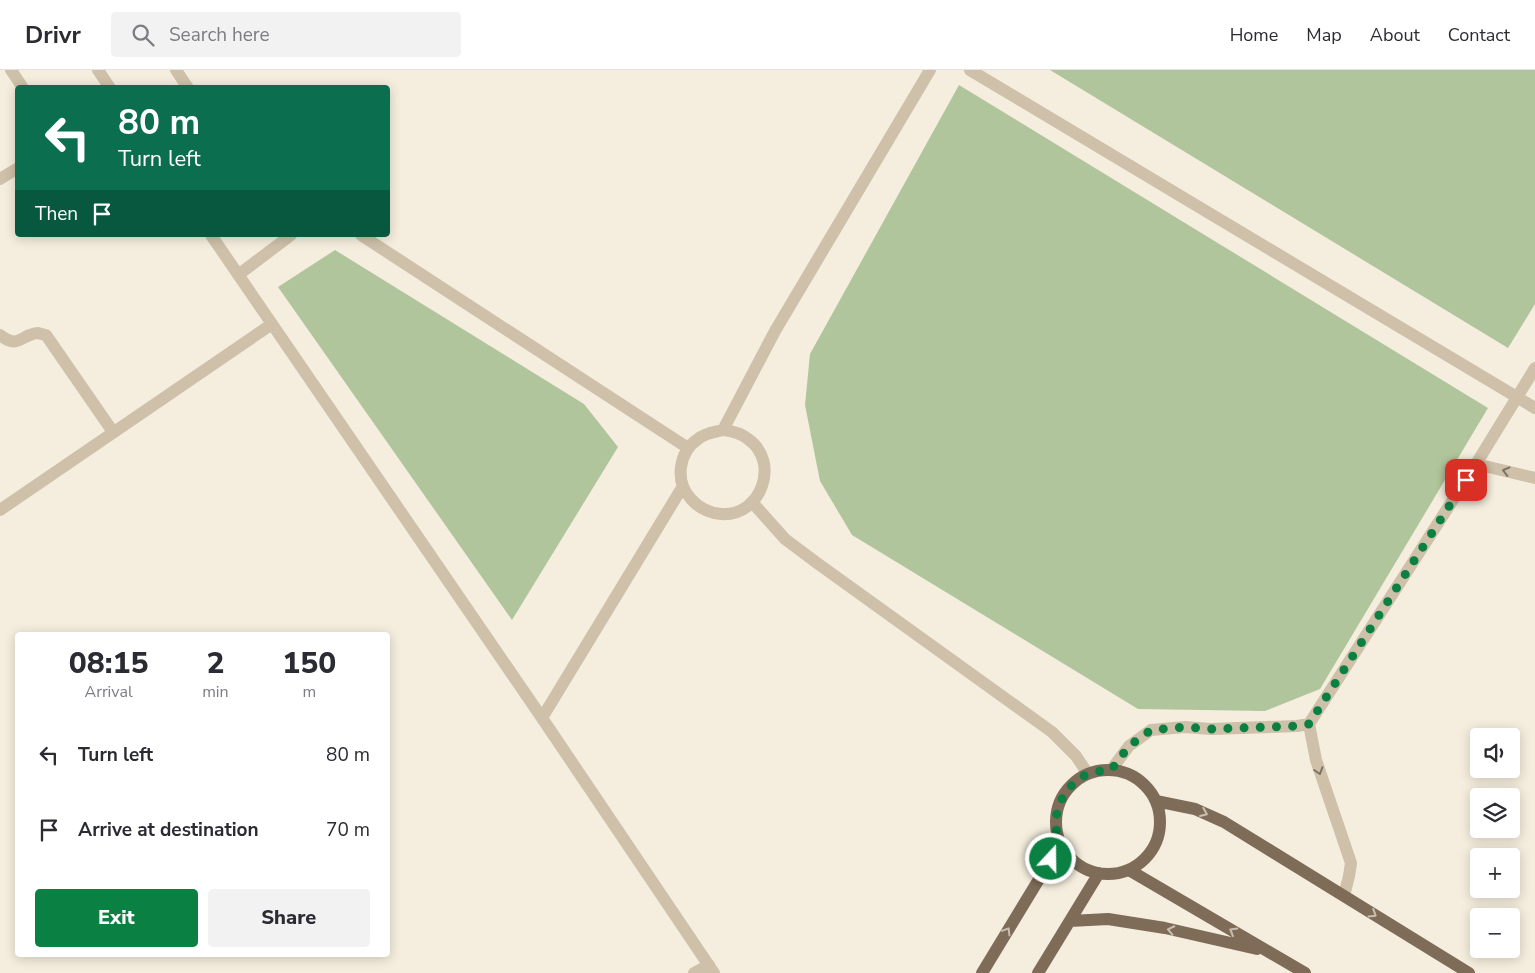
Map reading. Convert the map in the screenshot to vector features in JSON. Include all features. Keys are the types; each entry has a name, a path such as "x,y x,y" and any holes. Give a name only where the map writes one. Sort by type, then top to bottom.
{"main road":[{"path":"1111,770 1125,772 1138,779 1149,789 1156,801 1160,817 1159,833 1153,849 1143,861 1129,870 1114,874 1099,873 1083,868 1070,857 1061,843 1056,827 1058,810 1064,795 1074,783 1088,774 1111,770"},
{"path":"1156,801 1195,809 1224,822 1469,973"},
{"path":"982,973 1061,843"},
{"path":"1129,870 1269,952 1286,968 1305,973"},
{"path":"1038,973 1099,873"},
{"path":"1070,921 1108,919 1165,928 1269,952"}],"street":[{"path":"11,70 21,85"},
{"path":"98,70 108,85"},
{"path":"176,70 186,85"},
{"path":"723,430 775,331 930,70"},
{"path":"970,70 1535,408"},
{"path":"0,179 15,170"},
{"path":"212,237 712,969 694,973"},
{"path":"238,275 288,237"},
{"path":"363,237 688,448"},
{"path":"0,510 272,324"},
{"path":"0,335 8,341 20,341 38,333 46,335 113,432"},
{"path":"1344,896 1351,863 1316,760 1309,724 1518,398 1535,368"},
{"path":"723,430 736,432 749,439 758,450 764,463 765,477 761,491 752,502 740,510 726,514 712,513 699,507 689,498 683,486 680,473 682,460 688,448 698,438 723,430"},
{"path":"1476,464 1535,478"},
{"path":"542,718 683,486"},
{"path":"752,502 785,538 817,563 1052,732 1076,756 1088,774"},
{"path":"1111,770 1129,746 1151,730 1185,727 1211,729 1309,724"}],"green space":[{"path":"1050,70 1535,70 1535,304 1508,348"},
{"path":"959,85 1488,408 1320,689 1265,711 1138,709 852,535 820,481 805,405 810,354"},
{"path":"335,250 584,404 618,447 512,620 278,287"}],"route":[{"path":"1051,859 1061,843 1056,827 1058,810 1064,795 1074,783 1088,774 1111,770 1129,746 1151,730 1185,727 1211,729 1309,724 1466,480"}]}
